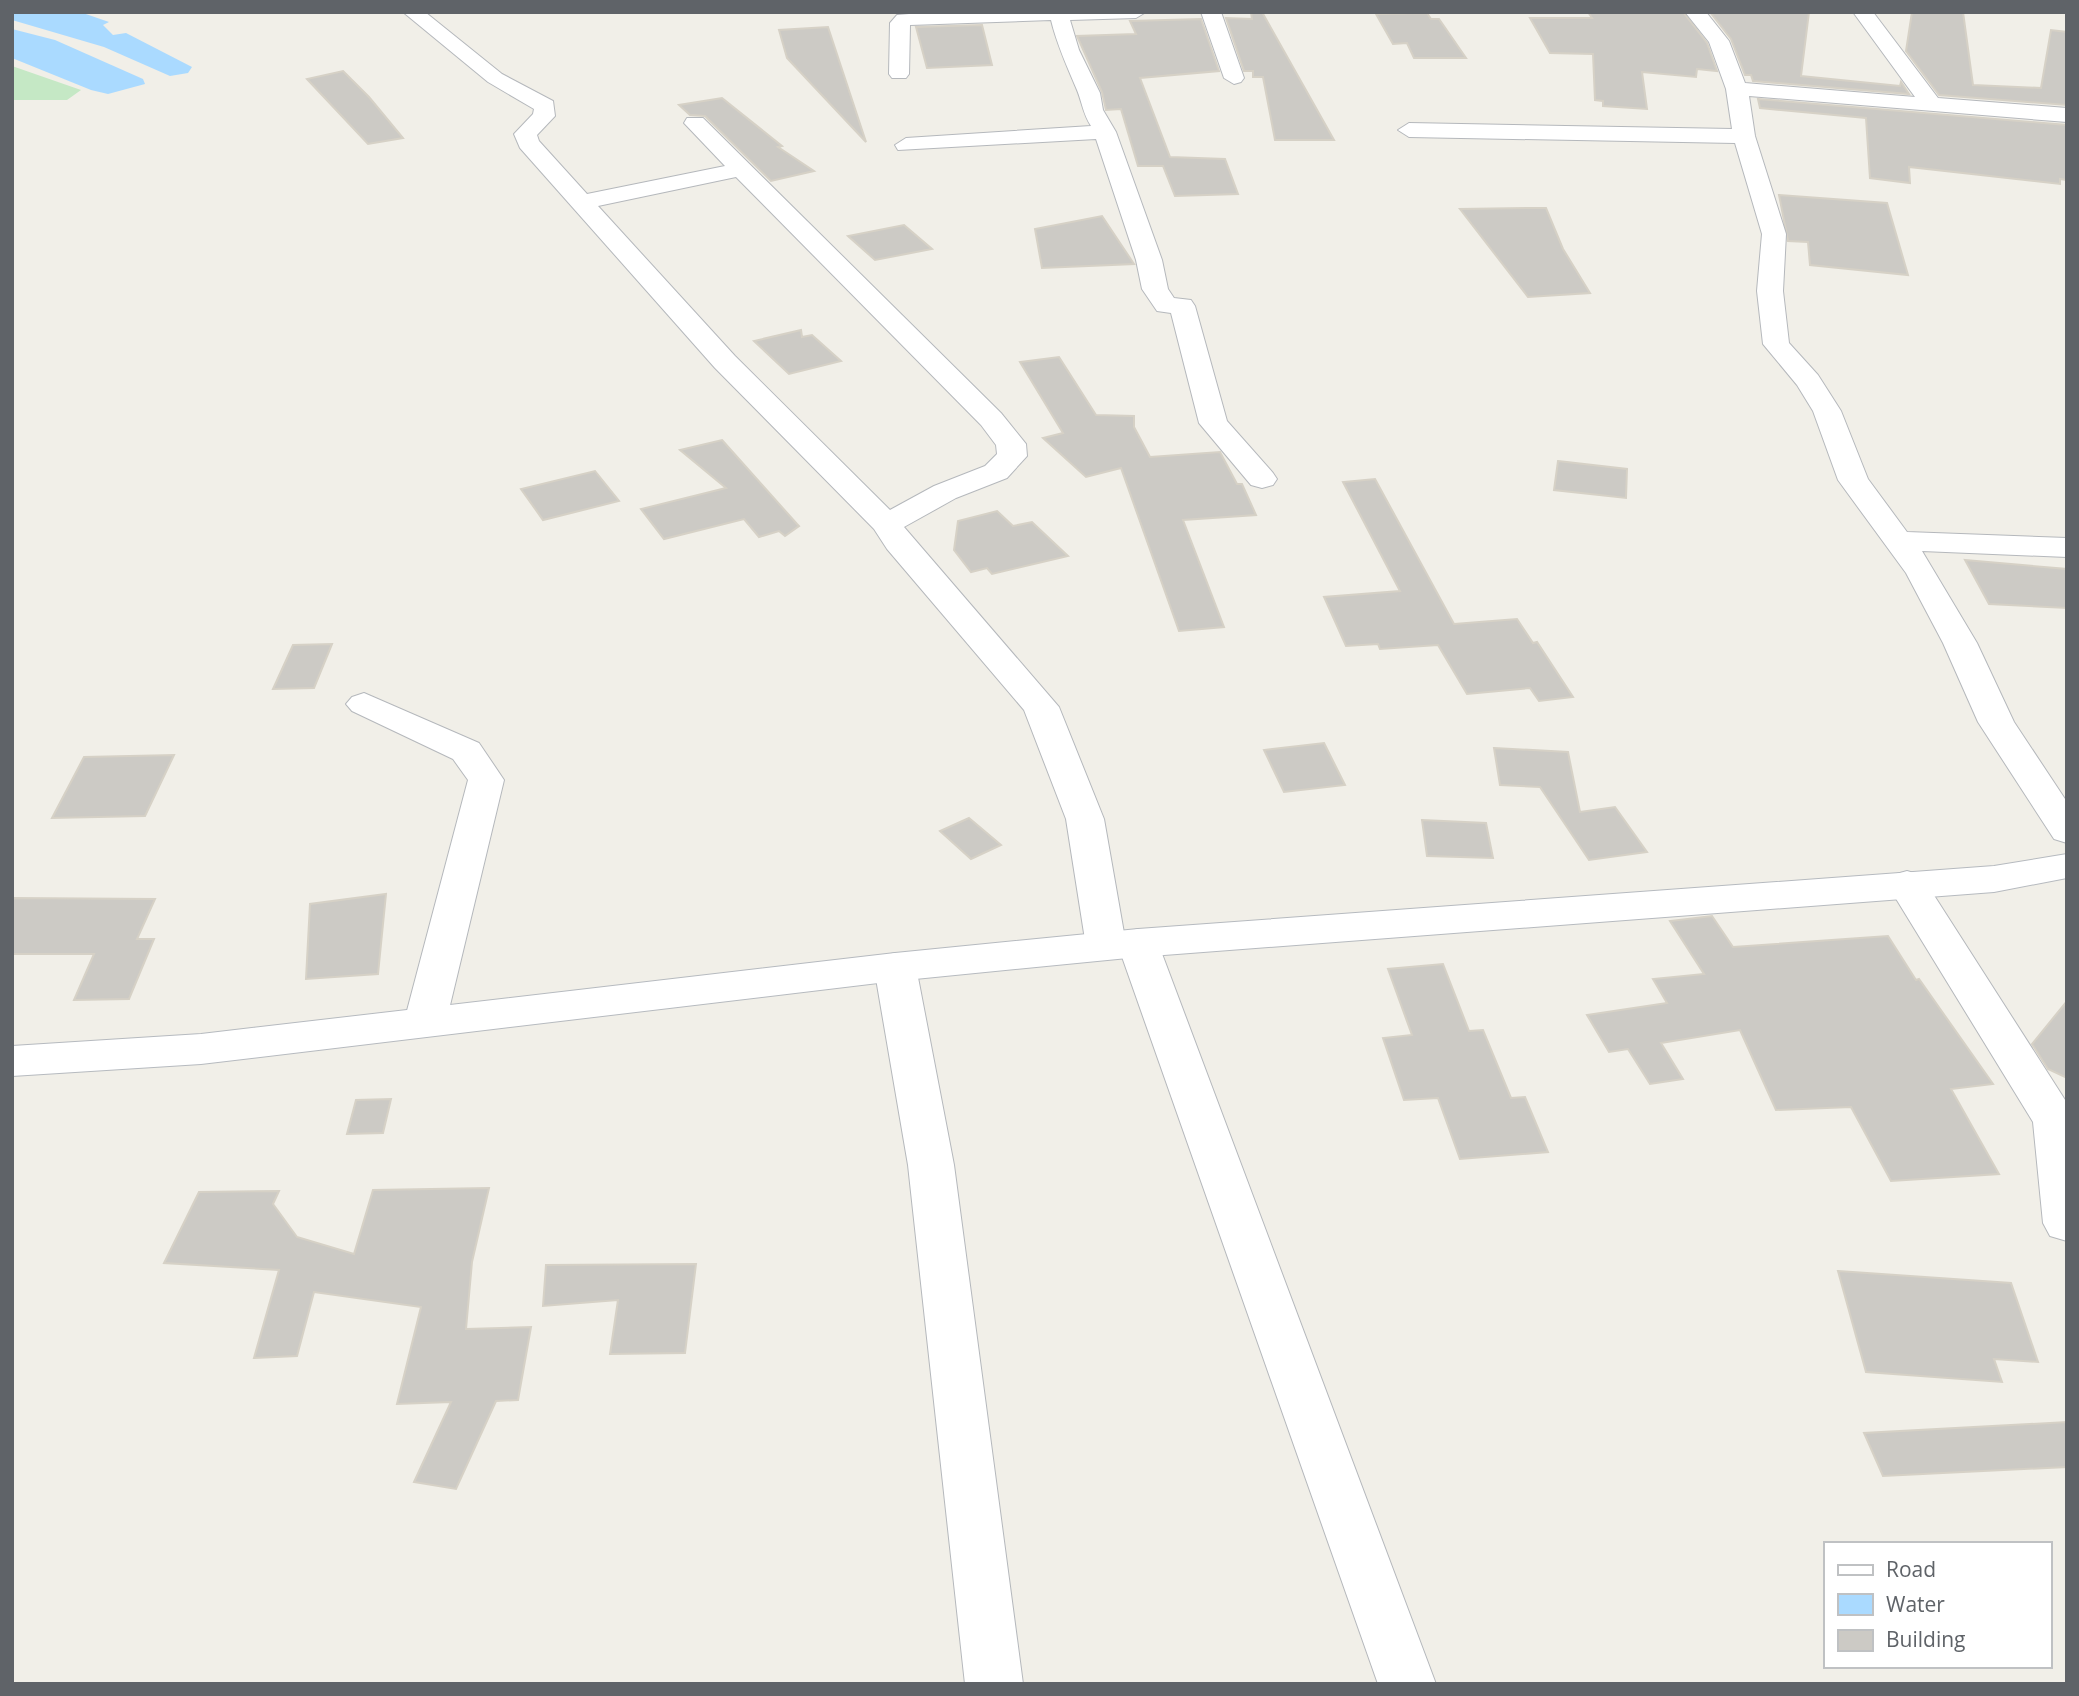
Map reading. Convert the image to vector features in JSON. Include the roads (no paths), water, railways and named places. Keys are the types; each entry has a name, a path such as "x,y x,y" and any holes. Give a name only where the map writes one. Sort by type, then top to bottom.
{"street":[{"path":"413,12 495,78 545,106 544,116 525,134 528,143 725,362 887,524 898,542 1041,707 1085,819 1122,945 1407,1684"},
{"path":"900,74 900,23 904,19 1136,12"},
{"path":"1211,12 1234,78"},
{"path":"1695,12 1719,41 1737,89 1744,136 1774,234 1770,291 1776,344 1808,380 1828,411 1853,480 1921,572 1960,643 1996,722 2067,831"},
{"path":"1863,12 1930,102"},
{"path":"1058,13 1069,50 1090,93 1092,110 1105,132 1149,260 1155,289 1166,305 1182,306 1213,423 1262,479"},
{"path":"1737,89 1930,102 2067,115"},
{"path":"695,123 739,170 837,262 991,419 1011,444 1012,456 996,472 945,492 887,524"},
{"path":"1409,130 1744,136"},
{"path":"906,145 1105,132"},
{"path":"583,202 739,170"},
{"path":"1898,541 2067,548"},
{"path":"364,704 466,751 486,780 425,1022"},
{"path":"12,1061 201,1049 895,967 1122,945 1994,879 2067,866"},
{"path":"1907,884 2055,1121 2067,1223"},
{"path":"895,967 931,1165 994,1684"}],"water":[{"path":"12,12 80,12 109,22 103,25 113,35 126,33 192,67 188,73 170,76 104,47 12,20"},
{"path":"12,29 55,40 143,79 145,84 108,94 91,90 12,58"}]}
